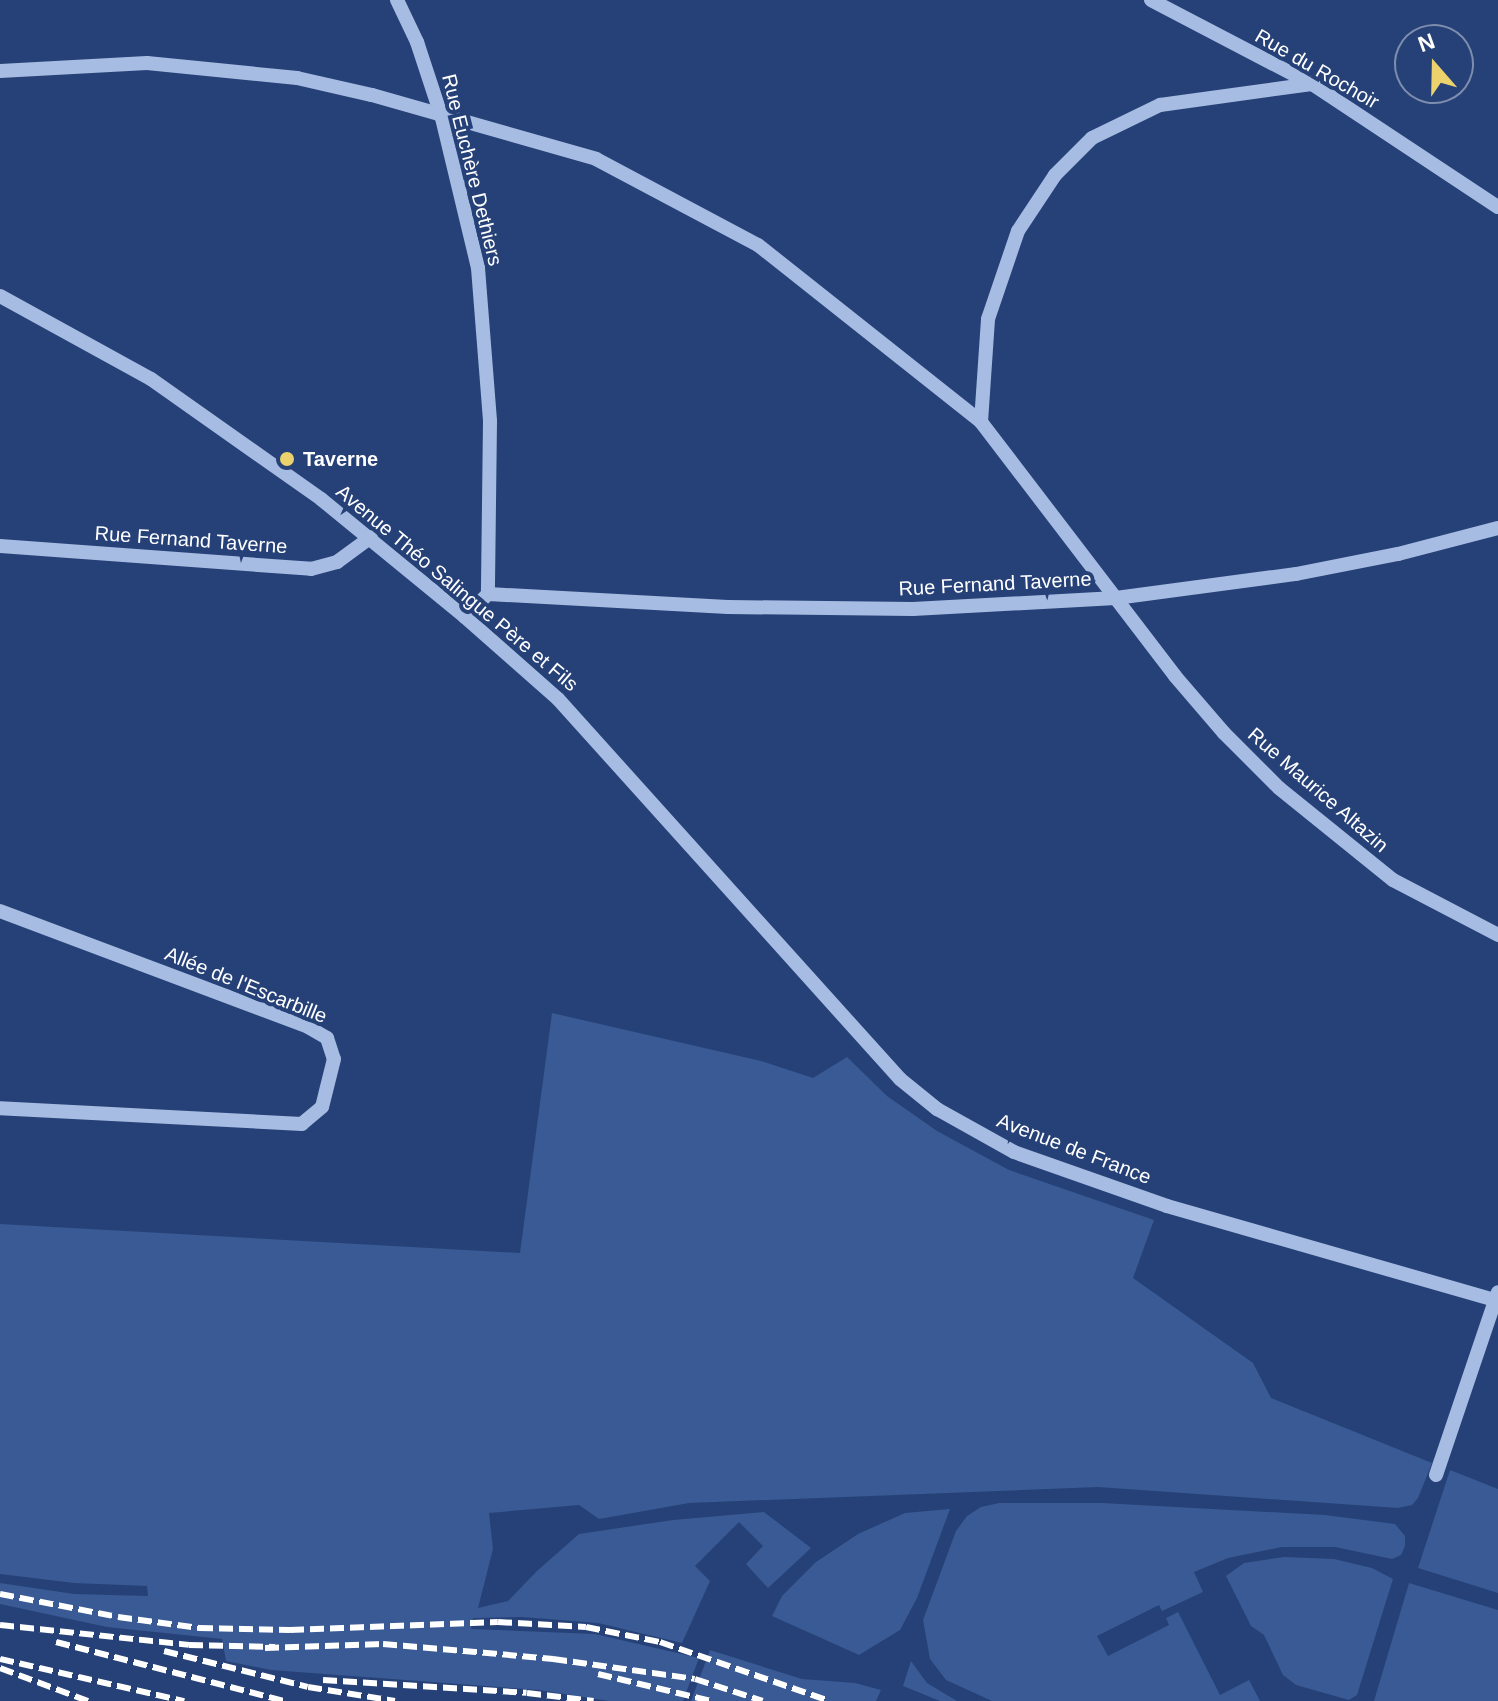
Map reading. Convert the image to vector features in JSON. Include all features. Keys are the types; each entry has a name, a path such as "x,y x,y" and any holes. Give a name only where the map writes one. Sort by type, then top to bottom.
{"street":[{"name":"Rue Euchère Dethiers","path":"397,0 417,42 442,118 478,268 490,421 488,594"},
{"name":"Rue du Rochoir","path":"1151,0 1312,84 1498,207"},
{"name":"Rue Maurice Altazin","path":"0,71 147,63 297,78 372,95 442,118 596,159 758,245 981,422 1224,733 1279,788 1393,880 1498,935"},
{"path":"981,422 988,319 1018,231 1055,175 1092,138 1160,105 1312,84"},
{"name":"Avenue Théo Salingue Père et Fils","path":"0,296 151,379 371,537 558,699 662,811"},
{"name":"Rue Fernand Taverne","path":"488,594 728,607 913,609 1116,598 1296,574 1398,554 1498,528"},
{"name":"Rue Fernand Taverne","path":"0,546 311,569 337,562 371,537"},
{"path":"465,617 488,594"},
{"name":"Avenue de France","path":"662,811 900,1079 937,1109 972,1130 1014,1152 1167,1206 1497,1298"},
{"name":"Allée de l'Escarbille","path":"0,911 308,1027 327,1038 334,1059 322,1107 302,1124 0,1108"},
{"path":"1436,1475 1497,1298"}],"shaded area":[{"path":"552,1013 761,1061 813,1078 847,1057 887,1096 937,1131 1009,1170 1154,1220 1133,1278 1253,1363 1271,1398 1432,1463 1418,1498 1412,1505 1398,1508 1098,1487 689,1503 599,1519 579,1505 489,1513 493,1549 478,1608 508,1601 579,1534 673,1520 764,1512 811,1548 768,1588 746,1564 763,1546 739,1522 695,1566 710,1581 682,1643 598,1623 522,1617 473,1618 471,1629 595,1634 699,1658 683,1701 609,1701 539,1690 271,1670 226,1661 222,1639 107,1627 0,1604 0,1583 74,1594 148,1596 147,1586 74,1583 0,1574 0,1224 520,1253"},
{"path":"1450,1470 1498,1489 1498,1593 1418,1568"},
{"path":"999,1503 1102,1503 1325,1515 1395,1524 1405,1536 1405,1546 1401,1555 1392,1559 1335,1547 1282,1547 1228,1558 1194,1572 1203,1592 1162,1611 1159,1605 1097,1636 1108,1656 1169,1625 1166,1618 1178,1612 1220,1695 1249,1680 1260,1701 992,1701 946,1680 930,1659 923,1620 956,1531 967,1516 981,1507"},
{"path":"950,1509 917,1598 900,1630 859,1655 772,1616 782,1596 816,1562 858,1534 905,1513"},
{"path":"1284,1557 1334,1559 1372,1568 1393,1579 1357,1695 1349,1700 1296,1685 1283,1675 1264,1635 1251,1626 1226,1576 1244,1563"},
{"path":"1409,1583 1498,1610 1498,1701 1374,1701"},
{"path":"710,1650 802,1679 855,1683 881,1690 876,1701 691,1701"},
{"path":"911,1661 927,1683 957,1701 940,1701 903,1686"}],"railway":[{"path":"0,1594 118,1617 199,1628 290,1630 498,1622 586,1627 660,1642 829,1701"},
{"path":"0,1625 189,1645 275,1647"},
{"path":"56,1642 284,1701"},
{"path":"265,1648 383,1644 553,1659 695,1679 763,1701"},
{"path":"164,1651 308,1687 395,1701"},
{"path":"0,1659 184,1701"},
{"path":"0,1668 88,1701"},
{"path":"598,1674 711,1701"},
{"path":"323,1680 527,1693 594,1701"}],"place":[{"name":"Taverne","path":"287,459"}]}
